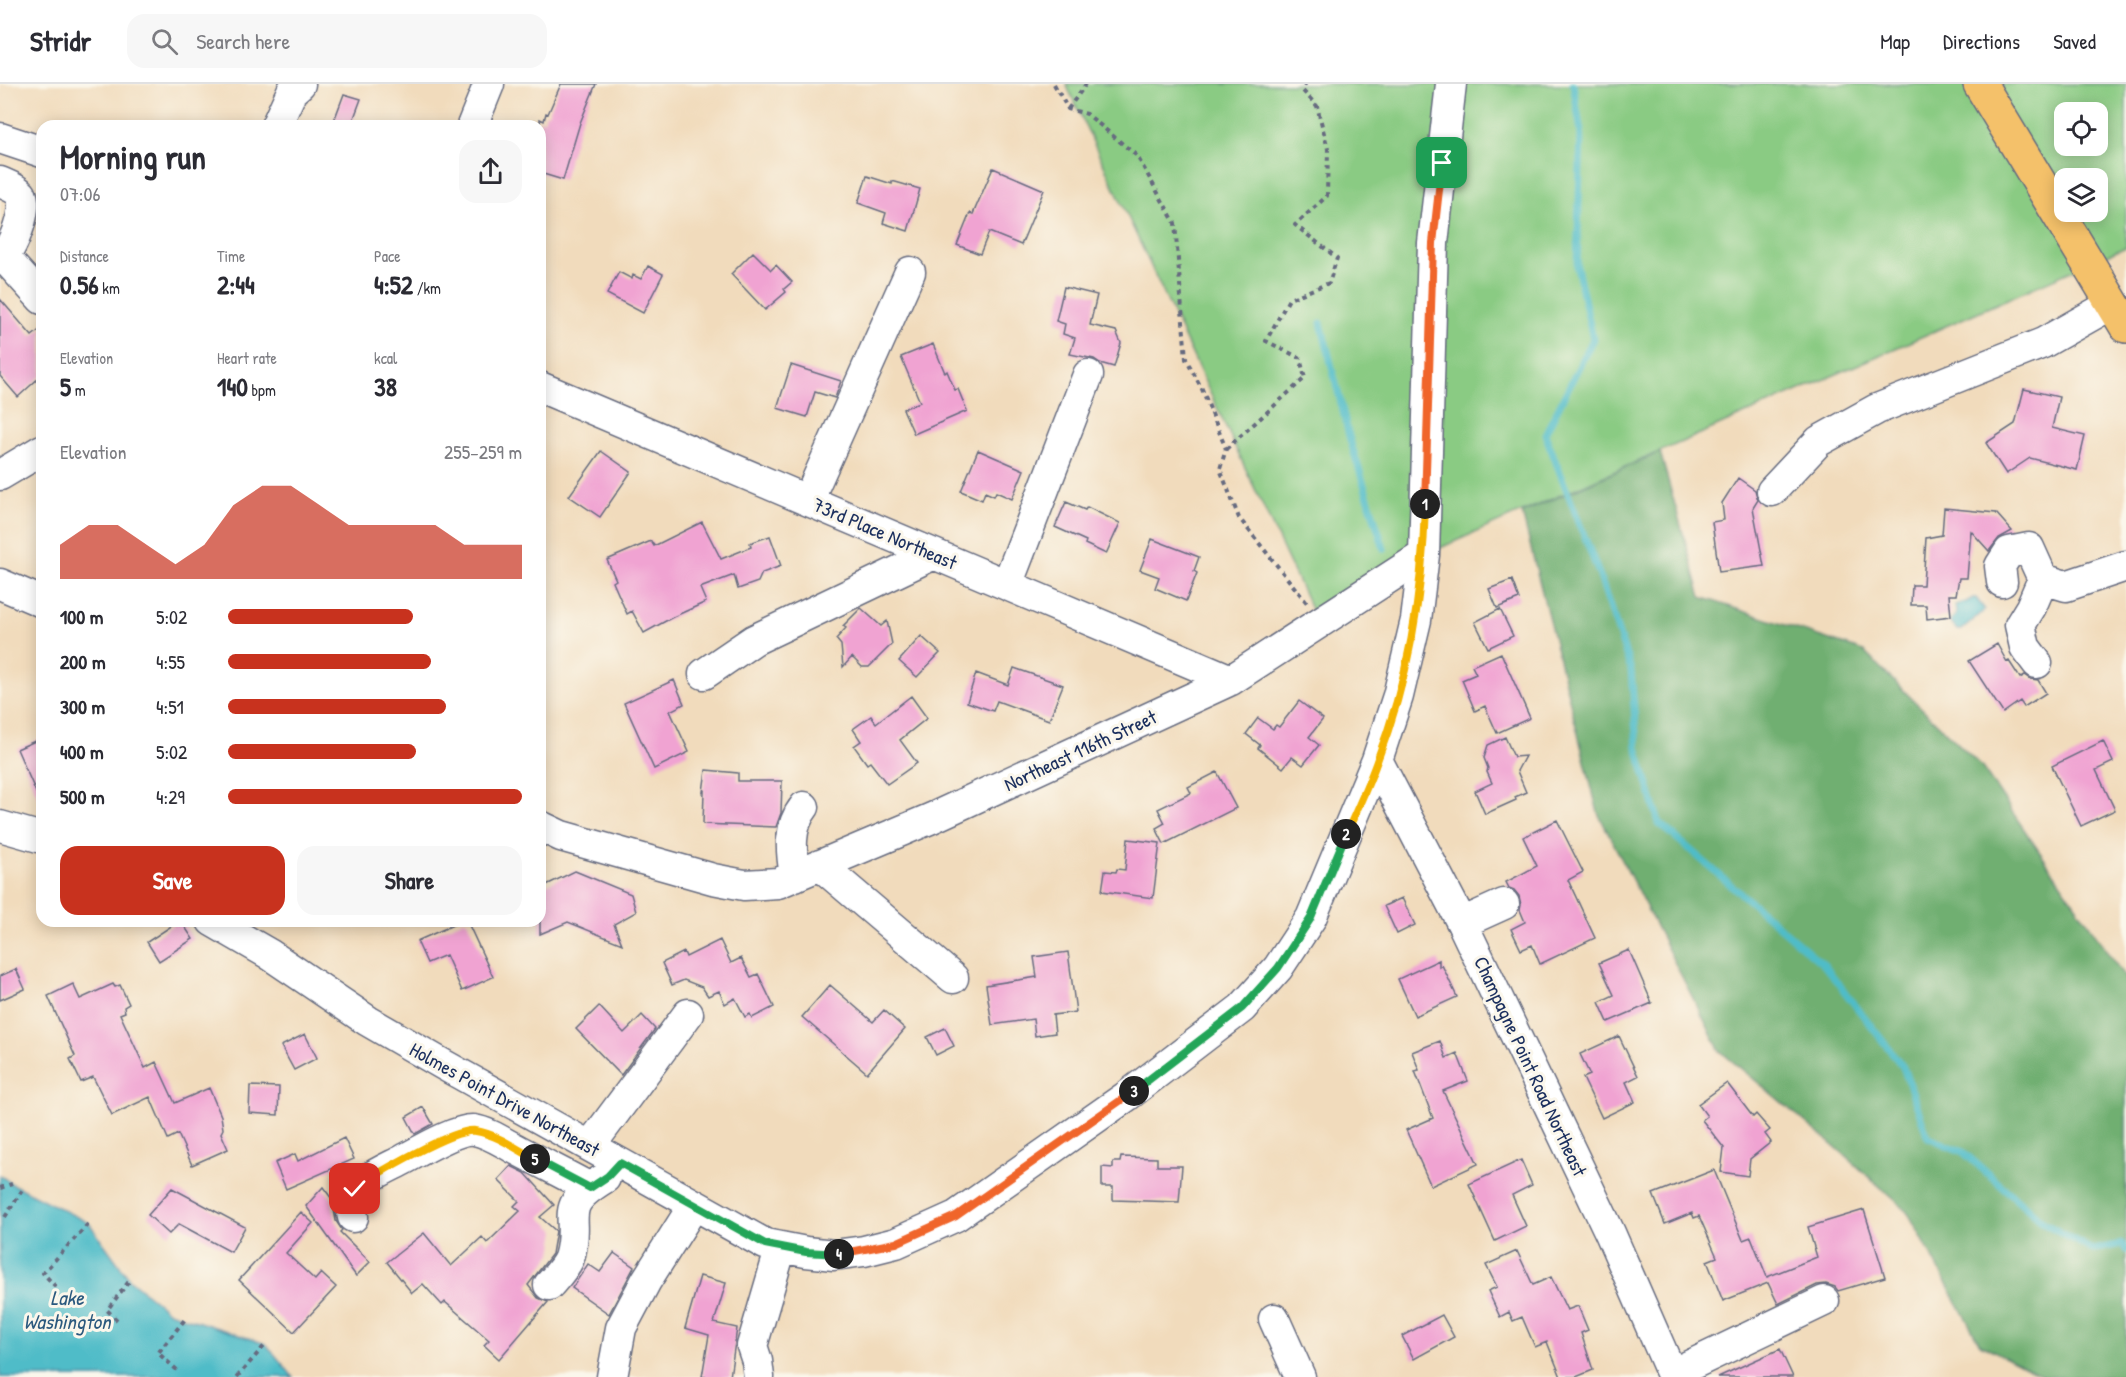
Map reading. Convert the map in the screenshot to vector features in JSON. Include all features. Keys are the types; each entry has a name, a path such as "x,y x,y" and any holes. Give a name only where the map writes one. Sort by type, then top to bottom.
{"main road":[{"path":"1980,84 2119,315"}],"street":[{"path":"279,120 292,91 300,84"},
{"path":"474,120 489,84"},
{"name":"Holmes Point Drive Northeast","path":"222,927 268,954 368,1021 765,1244 834,1255 864,1251 896,1243 956,1216 1127,1096 1242,1008 1278,968 1311,918 1377,760 1398,696 1416,620 1424,555 1433,243 1451,84"},
{"path":"0,138 36,150"},
{"path":"0,182 21,195 23,203 14,242 2,259 36,293"},
{"path":"808,501 910,272"},
{"path":"1772,491 1819,441 1877,409 2043,342 2119,315"},
{"path":"1006,585 1088,375"},
{"name":"73rd Place Northeast","path":"546,390 1231,680"},
{"path":"0,475 36,454"},
{"path":"2002,582 2000,566 2009,552 2029,548 2043,579 2020,625 2025,647 2037,663"},
{"path":"704,674 754,640 934,554"},
{"name":"Northeast 116th Street","path":"546,829 561,836 713,879 744,885 778,883 932,818 1231,680 1424,555"},
{"path":"2043,579 2066,586 2126,566"},
{"path":"0,584 36,599"},
{"name":"Champagne Point Road Northeast","path":"1377,760 1462,923 1605,1222 1673,1376"},
{"path":"804,807 796,818 790,849 807,871 953,978"},
{"path":"0,826 36,836"},
{"path":"1462,923 1504,904"},
{"path":"590,1146 688,1014"},
{"path":"353,1217 349,1200 355,1189 372,1176 466,1131 475,1130 496,1139 590,1188"},
{"path":"549,1285 568,1259 574,1205 580,1195 608,1176 620,1163"},
{"path":"612,1377 621,1328 646,1281 694,1204"},
{"path":"759,1377 758,1361 752,1346 781,1247"},
{"path":"1673,1376 1824,1301"},
{"path":"1274,1319 1300,1377"}],"path":[{"path":"1054,84 1068,109 1087,114 1137,156 1175,223 1186,359 1202,389 1227,449"},
{"path":"1068,109 1086,84"},
{"path":"1305,84 1303,91 1317,106 1328,149 1327,195 1294,225 1337,258 1329,283 1289,299 1266,341 1300,358 1305,378 1227,449 1220,469 1239,518 1310,606"},
{"path":"0,1188 12,1184"},
{"path":"5,1217 22,1189"},
{"path":"56,1287 43,1273 88,1223"},
{"path":"117,1320 107,1311 130,1280"},
{"path":"177,1370 158,1353 186,1318"},
{"path":"237,1377 266,1344"}],"green space":[{"path":"1066,84 2126,84 2126,247 1424,555 1318,624"},
{"path":"1660,452 1701,597 1863,651 1981,766 2126,979 2126,1377 2045,1377 1980,1344 1907,1211 1839,1150 1720,1051 1598,813 1522,513"}],"water":[{"path":"1976,598 1985,610 1962,630 1957,630 1950,622 1956,614 1955,605"},
{"name":"Lake Washington","path":"0,1175 12,1184 89,1223 130,1280 169,1312 266,1344 293,1377 0,1377"}],"building":[{"path":"561,84 596,84 580,123 563,180 546,175 544,120 546,113 548,114"},
{"path":"344,94 361,99 353,120 334,120"},
{"path":"993,168 1044,190 1021,245 989,232 980,254 957,245"},
{"path":"867,176 892,184 892,181 920,189 908,231 883,223 886,213 858,203"},
{"path":"753,252 771,270 776,265 792,282 784,289 786,292 765,310 731,274"},
{"path":"648,266 663,274 643,313 607,294 619,272 632,279 633,275 641,279"},
{"path":"1064,287 1097,295 1090,325 1116,331 1121,343 1114,367 1094,359 1070,354 1075,338 1063,334 1065,324 1056,321"},
{"path":"0,299 32,336 36,333 36,380 18,397 0,376"},
{"path":"933,344 945,373 947,371 955,390 958,389 967,411 914,434 903,409 920,402 901,357"},
{"path":"791,365 841,381 835,398 815,392 807,417 777,408"},
{"path":"2024,389 2059,397 2052,428 2085,436 2077,470 2030,458 2006,474 1986,443 2015,424"},
{"path":"978,450 1024,470 1012,499 996,492 994,496 985,492 982,500 961,491"},
{"path":"601,451 631,472 600,517 569,496"},
{"path":"1738,478 1755,490 1758,500 1753,508 1764,566 1719,572 1712,522 1724,520 1722,503"},
{"path":"1066,502 1085,510 1087,507 1120,523 1106,554 1085,544 1086,541 1055,527"},
{"path":"1944,508 1996,513 2012,531 1999,538 1989,551 1971,531 1967,578 1959,578 1956,595 1949,595 1951,616 1927,619 1926,605 1911,605 1912,585 1923,585 1926,538 1942,535"},
{"path":"702,522 721,559 751,547 750,543 770,536 781,566 762,573 758,582 738,589 734,575 700,588 706,602 644,633 632,611 627,614 613,582 616,580 607,560 651,541 654,546"},
{"path":"1152,539 1199,557 1194,571 1197,573 1186,601 1155,588 1159,577 1140,570"},
{"path":"1512,580 1519,599 1497,608 1489,589"},
{"path":"861,608 881,626 887,621 892,644 869,667 862,667 852,657 843,667 841,645 836,639 846,628 843,626"},
{"path":"1500,609 1513,636 1488,648 1475,622"},
{"path":"921,636 940,653 917,677 899,661"},
{"path":"1997,644 2007,662 2009,661 2020,678 2025,675 2038,680 2046,693 2024,707 2020,701 2003,713 1969,661"},
{"path":"1501,653 1530,718 1497,733 1485,706 1475,711 1462,680 1476,674 1472,666"},
{"path":"1014,668 1063,685 1049,720 997,701 993,711 967,702 976,673 1008,685"},
{"path":"674,680 684,704 670,711 689,752 654,769 624,703"},
{"path":"911,696 927,718 900,740 917,763 887,784 870,762 867,764 854,746 861,741 853,729 871,716 876,723"},
{"path":"1299,701 1323,719 1309,737 1319,745 1303,765 1292,757 1283,768 1258,748 1260,745 1246,734 1258,718 1273,729 1276,725 1279,727"},
{"path":"1505,737 1514,757 1525,756 1517,771 1526,792 1515,797 1516,800 1485,814 1475,791 1492,783 1484,758 1488,745"},
{"path":"36,741 36,792 17,749"},
{"path":"2103,741 2113,762 2096,770 2115,810 2081,826 2052,766"},
{"path":"706,770 738,773 738,781 782,781 781,813 776,827 703,824"},
{"path":"1217,772 1236,808 1164,844 1156,828 1165,823 1158,809 1191,793 1188,787"},
{"path":"1557,820 1583,872 1568,880 1595,938 1540,964 1532,945 1521,950 1511,929 1525,922 1520,910 1519,896 1509,888 1506,882 1537,866 1523,837"},
{"path":"1128,839 1160,843 1153,898 1102,891 1105,871 1125,870"},
{"path":"575,871 631,894 636,912 614,924 622,944 568,922 540,934 540,927 546,927 546,885"},
{"path":"1402,898 1415,925 1397,934 1384,906"},
{"path":"170,927 185,927 193,939 159,961 147,942"},
{"path":"448,927 470,927 493,977 462,991 446,955 427,963 417,941"},
{"path":"720,940 731,963 741,958 751,977 758,974 774,1007 752,1018 750,1014 745,1017 735,998 725,1004 719,991 708,996 702,987 684,980 672,985 662,963 684,952 686,957"},
{"path":"1629,950 1652,1003 1608,1022 1599,1002 1614,995 1599,963"},
{"path":"1068,952 1076,1012 1053,1015 1055,1033 1035,1036 1033,1019 992,1025 986,985 1037,977 1034,957"},
{"path":"1439,960 1439,967 1442,965 1457,997 1415,1016 1398,979"},
{"path":"16,969 25,989 0,1000 0,976"},
{"path":"73,984 80,999 113,984 115,987 120,985 129,1004 124,1007 125,1012 120,1014 145,1068 156,1062 175,1103 209,1088 221,1116 223,1129 221,1133 228,1149 192,1165 178,1134 168,1139 150,1097 112,1115 93,1077 81,1082 70,1059 75,1056 48,996"},
{"path":"830,985 873,1022 884,1010 905,1029 867,1073 802,1017"},
{"path":"599,1006 624,1033 642,1015 655,1029 621,1075 576,1029"},
{"path":"945,1028 954,1046 936,1055 927,1037"},
{"path":"305,1034 317,1058 294,1070 281,1046"},
{"path":"1619,1036 1638,1076 1626,1082 1635,1102 1602,1118 1583,1078 1590,1075 1580,1054"},
{"path":"1440,1041 1446,1058 1457,1053 1468,1081 1443,1091 1478,1164 1431,1186 1406,1130 1433,1118 1415,1071 1419,1070 1412,1052"},
{"path":"1727,1083 1753,1117 1756,1114 1770,1130 1765,1134 1771,1142 1750,1159 1748,1176 1721,1172 1724,1148 1702,1120 1707,1116 1698,1104"},
{"path":"250,1086 279,1087 278,1115 249,1113"},
{"path":"423,1107 433,1124 415,1134 406,1117"},
{"path":"344,1138 354,1159 286,1189 275,1163 295,1154 298,1161"},
{"path":"1121,1157 1157,1158 1157,1166 1182,1166 1179,1202 1113,1200 1113,1187 1102,1187 1102,1167 1113,1168 1113,1162 1120,1162"},
{"path":"1521,1160 1532,1185 1512,1195 1526,1226 1495,1241 1469,1184"},
{"path":"511,1166 525,1173 554,1205 540,1217 556,1231 552,1254 528,1285 538,1298 548,1302 499,1359 484,1345 489,1340 445,1302 442,1305 423,1284 412,1293 387,1262 424,1233 451,1266 482,1237 487,1243 520,1211 514,1206 519,1201 498,1180"},
{"path":"1714,1170 1743,1240 1751,1237 1767,1277 1817,1257 1808,1227 1864,1210 1885,1277 1838,1291 1835,1287 1826,1284 1817,1285 1778,1304 1768,1283 1723,1301 1707,1261 1717,1257 1699,1216 1694,1218 1692,1213 1665,1224 1653,1194"},
{"path":"323,1187 332,1199 336,1221 342,1230 340,1232 370,1262 356,1276 306,1206"},
{"path":"172,1188 245,1227 231,1252 179,1224 169,1234 148,1215"},
{"path":"301,1212 313,1223 286,1253 315,1280 321,1273 336,1287 294,1332 239,1280"},
{"path":"1517,1251 1533,1285 1551,1277 1567,1310 1578,1306 1588,1330 1581,1333 1593,1370 1576,1377 1561,1377 1547,1342 1535,1347 1522,1317 1513,1321 1509,1312 1500,1317 1488,1291 1497,1287 1486,1265"},
{"path":"614,1253 634,1267 609,1314 572,1288 588,1264 600,1272"},
{"path":"700,1276 726,1283 714,1323 737,1328 730,1377 702,1377 709,1335 685,1328"},
{"path":"1442,1315 1454,1337 1414,1359 1402,1336"},
{"path":"1780,1349 1793,1377 1718,1377"}],"waterway":[{"path":"1573,84 1581,132 1577,267 1593,339 1545,434 1599,574 1631,670 1637,747 1659,823 1824,965 1903,1067 1928,1137 1963,1152 2044,1223 2092,1250 2122,1244 2126,1250"},
{"path":"1321,323 1350,440 1384,549"}],"route":[{"path":"355,1189 372,1176 441,1141 466,1131 475,1130 590,1188 608,1176 620,1163 765,1244 834,1255 864,1251 896,1243 956,1216 1127,1096 1242,1008 1278,968 1311,918 1377,760 1398,696 1416,620 1424,555 1433,243 1442,163"}]}
